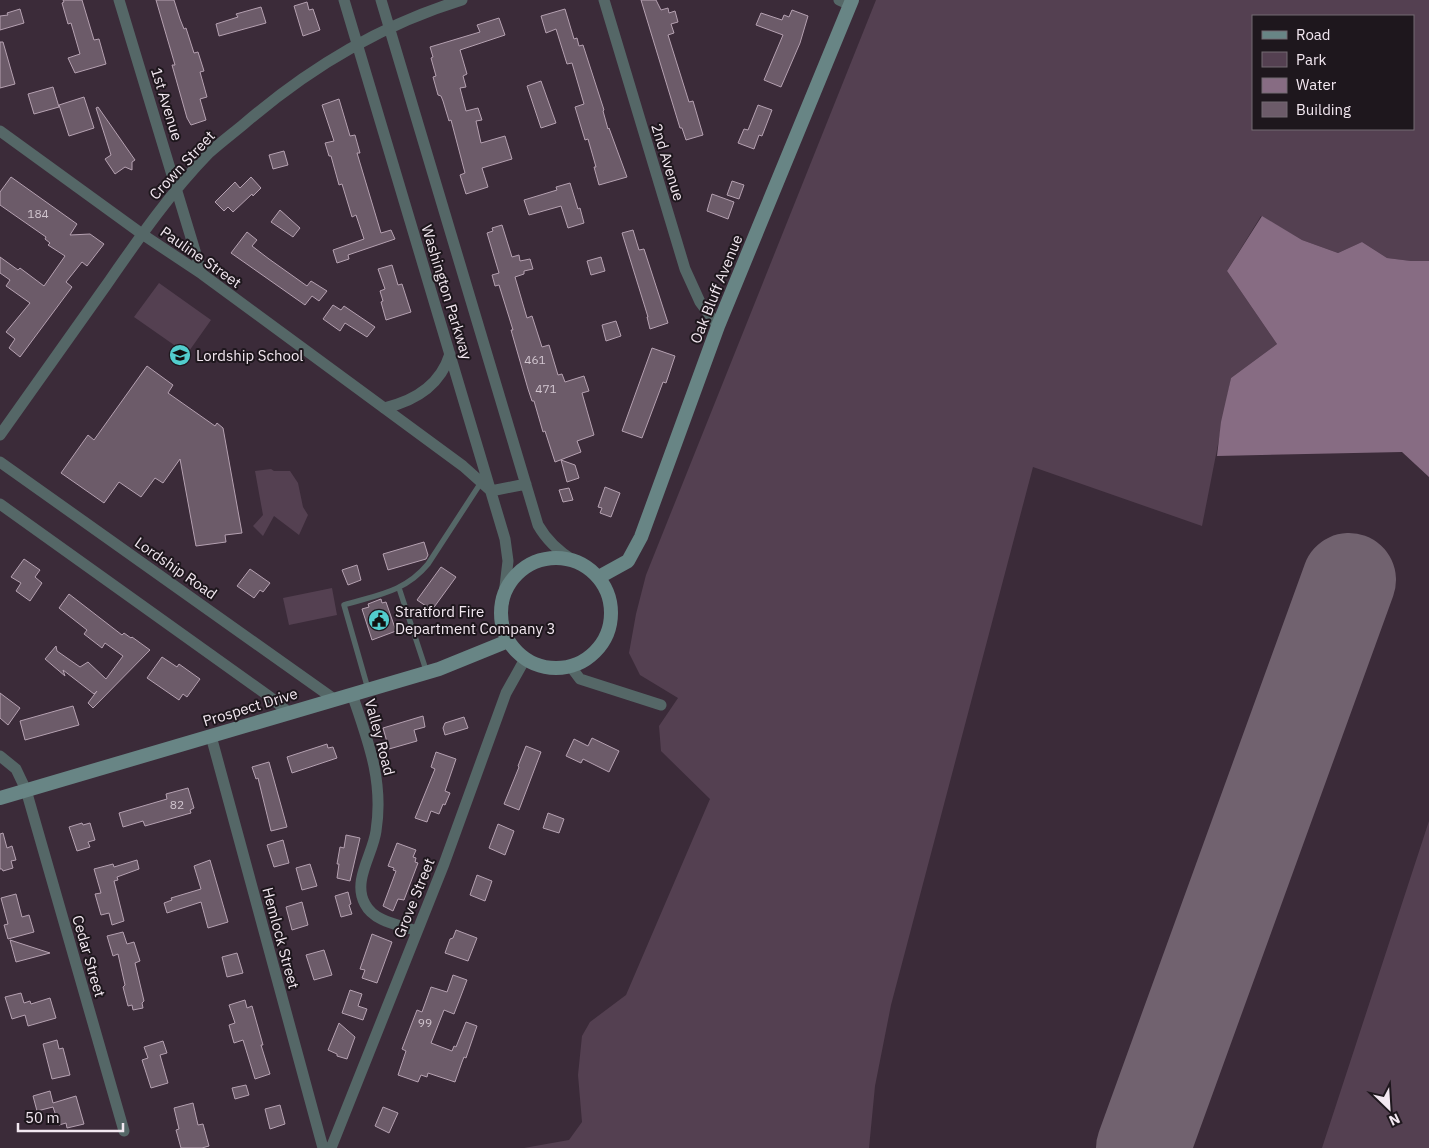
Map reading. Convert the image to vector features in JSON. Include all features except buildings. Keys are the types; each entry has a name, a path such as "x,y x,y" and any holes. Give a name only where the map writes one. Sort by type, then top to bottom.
{"main road":[{"name":"Oak Bluff Avenue","path":"599,578 628,561 640,537 718,326 847,2"},
{"path":"552,558 574,561 588,567 599,578 610,598 612,606 611,622 606,637 598,650 586,661 571,667 547,668 525,660 515,651 508,641 502,626 501,611 504,595 514,577 532,564 552,558"},
{"name":"Prospect Drive","path":"0,798 428,672 508,641"}],"street":[{"name":"1st Avenue","path":"119,0 202,274"},
{"name":"Washington Parkway","path":"344,0 450,354 483,479"},
{"name":"Washington Parkway","path":"380,0 538,525 545,537 559,552 574,561"},
{"name":"Crown Street","path":"0,435 142,234 177,188 210,152 303,77 389,28 436,8 462,0"},
{"name":"2nd Avenue","path":"604,0 685,269 700,302 718,326"},
{"name":"Pauline Street","path":"0,131 142,234 202,274 483,479 491,491"},
{"path":"384,408 399,404 429,387 446,368 450,354"},
{"name":"Lordship Road","path":"0,462 334,699"},
{"path":"504,595 508,561 505,539 491,491 526,484"},
{"path":"0,504 262,691 288,712"},
{"name":"Grove Street","path":"331,1148 444,864 506,693 525,660"},
{"path":"571,667 580,679 661,705"},
{"name":"Valley Road","path":"352,694 376,770 378,793 376,832 362,877 360,889 362,897 368,909 380,918 417,931"},
{"name":"Hemlock Street","path":"211,736 323,1148"},
{"name":"Cedar Street","path":"0,756 16,770 26,790 124,1130"}],"lane":[{"path":"368,690 344,605 399,588 419,575 483,479"},
{"path":"399,588 428,672"}],"green space":[{"path":"876,0 1429,0 1429,261 1387,258 1362,242 1338,253 1302,240 1261,216 1227,271 1277,344 1231,378 1202,526 1033,467 891,1005 875,1086 869,1148 524,1148 569,1140 582,1122 578,1075 582,1036 590,1022 626,995 710,799 661,751 659,726 678,698 640,675 629,653 646,575"},
{"path":"159,283 211,320 187,354 134,317"},
{"path":"271,469 274,471 290,471 298,483 303,507 308,515 299,535 274,516 263,536 253,526 263,515 255,471"},
{"path":"332,588 337,615 289,625 283,598"},
{"path":"1429,821 1429,1148 1322,1148"}],"water":[{"path":"1262,216 1302,240 1338,253 1362,242 1387,258 1429,261 1429,477 1402,452 1217,456 1221,422 1231,378 1277,344 1227,271"}],"runway":[{"path":"1143,1148 1349,580"}],"place":[{"name":"Lordship School","path":"180,355"},
{"name":"Stratford Fire Department Company 3","path":"379,620"}]}
